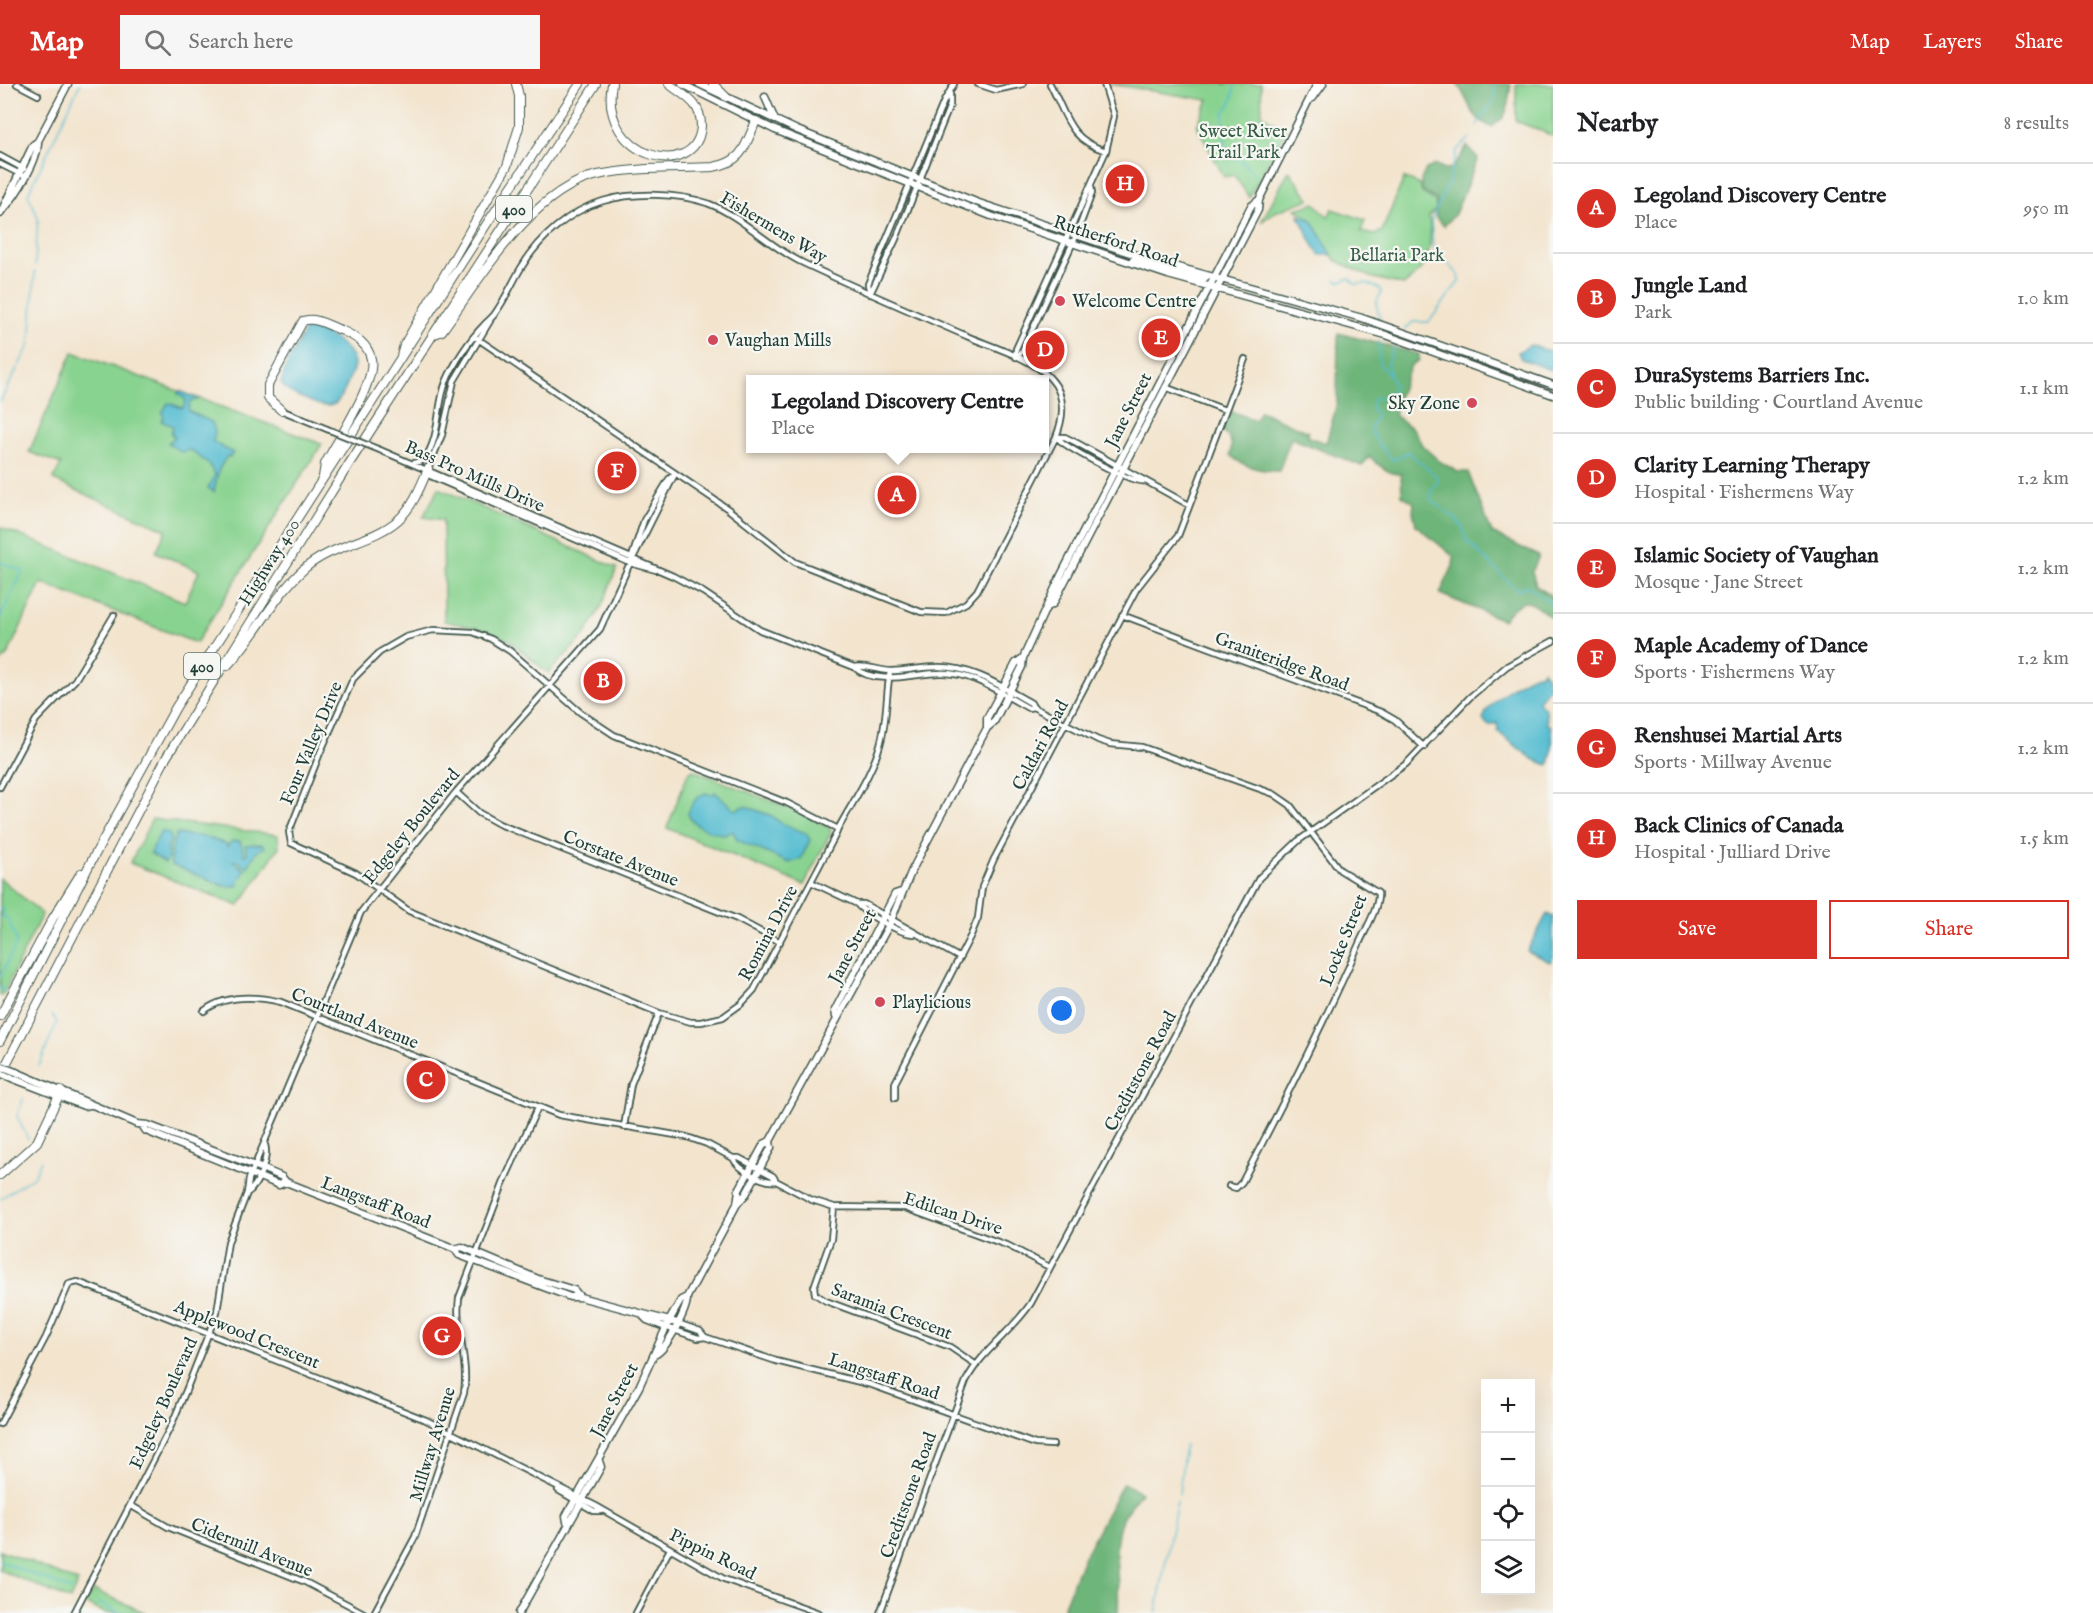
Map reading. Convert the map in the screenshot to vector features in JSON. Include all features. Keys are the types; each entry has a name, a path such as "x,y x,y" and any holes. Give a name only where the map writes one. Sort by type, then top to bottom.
{"highway":[{"path":"398,366 404,345 514,150 520,112 516,84"},
{"name":"Highway 400","path":"0,1041 92,860 176,707 578,84"},
{"name":"Highway 400","path":"0,1074 166,758 432,335 596,84"},
{"path":"612,84 610,111 617,129 640,150 664,158 686,152 694,144 700,133 701,120 696,107 669,84"},
{"path":"713,84 726,97"},
{"path":"432,335 442,331 518,229 548,198 564,187 600,174 729,164 741,154 756,116"},
{"path":"281,410 268,398 268,385 303,321 314,320 349,334 366,348 371,360 369,378 325,464 323,478"},
{"path":"215,678 230,664 286,587 302,572 337,547 383,529 399,519 427,471"},
{"path":"0,1016 68,892 92,860"},
{"path":"0,1175 37,1142 60,1093"}],"main road":[{"path":"1,213 23,172 33,145 38,141 68,84"},
{"name":"Rutherford Road","path":"682,84 917,188 1117,259 1211,281 1220,280 1362,318 1553,385"},
{"name":"Rutherford Road","path":"699,84 726,97 756,116 776,121 920,180 1072,235 1211,281 1216,287 1386,335 1553,395"},
{"name":"Jane Street","path":"1119,469 1258,210 1259,200 1317,84"},
{"name":"Jane Street","path":"1312,98 1323,84"},
{"path":"765,97 776,121"},
{"name":"Jane Street","path":"737,1204 739,1190 764,1144 770,1141 836,1017 842,1013 902,898 901,892 987,729 994,722 1005,693 1022,667 1023,658 1048,607 1053,604 1211,281 1251,206 1259,200"},
{"name":"Jane Street","path":"836,1017 835,1010 895,894 901,892"},
{"name":"Langstaff Road","path":"0,1066 84,1106 90,1105 142,1125 148,1125 282,1177 286,1182 455,1249 459,1255 536,1286 570,1297 580,1296 643,1316 649,1314 675,1327"},
{"name":"Langstaff Road","path":"0,1074 15,1075"},
{"name":"Langstaff Road","path":"142,1125 146,1131 279,1185 286,1182"},
{"name":"Jane Street","path":"656,1354 655,1347 667,1324 681,1300 687,1297 737,1204 758,1173 771,1148 770,1141"},
{"name":"Langstaff Road","path":"455,1249 462,1247 538,1279 574,1290 580,1296"},
{"name":"Jane Street","path":"519,1613 567,1522 572,1520 595,1463 599,1461 656,1354 662,1350 688,1304 687,1297"}],"street":[{"path":"17,84 38,95"},
{"path":"870,294 868,284 944,101 954,84"},
{"path":"978,84 996,90 1023,84"},
{"path":"1050,84 1075,134 1082,141 1106,151"},
{"path":"1016,357 1016,349 1092,193 1091,186 1106,151 1114,116 1104,84"},
{"path":"870,294 917,188 950,105 950,94"},
{"path":"0,156 23,172"},
{"path":"0,164 23,172"},
{"name":"Fishermens Way","path":"414,463 421,462 428,455 436,434 443,390 490,321 522,266 552,230 581,209 603,201 646,196 682,197 706,203 726,212 800,262 1016,357 1041,370 1045,375"},
{"path":"477,339 675,474"},
{"name":"Fishermens Way","path":"427,471 442,435 454,381 477,339"},
{"name":"Caldari Road","path":"895,1098 895,1083 978,918 982,887 994,859 1137,588 1173,545 1245,359"},
{"name":"Fishermens Way","path":"1049,379 1057,388 1063,408 1061,424 1049,451"},
{"path":"1165,387 1225,411"},
{"name":"Bass Pro Mills Drive","path":"281,410 414,463 427,471 689,583 760,630 859,672 889,677 954,673 975,679 1005,693"},
{"path":"1056,437 1065,437 1119,469 1143,477 1145,482 1190,504"},
{"name":"Fishermens Way","path":"675,474 728,510 795,562 910,608 935,614 957,609 977,591 1048,453"},
{"name":"Edgeley Boulevard","path":"74,1613 171,1426 222,1294 228,1242 265,1145 356,924 377,889 456,792 600,629 631,560 638,551 656,509 673,482 675,474"},
{"path":"0,787 36,720 75,680 114,615"},
{"name":"Graniteridge Road","path":"1122,615 1381,712 1395,720 1424,747"},
{"name":"Four Valley Drive","path":"377,889 356,873 291,843 289,832 340,705 353,679 366,663 396,643 420,632 433,630 473,632 510,651 581,714 614,735 783,801 838,829"},
{"name":"Creditstone Road","path":"880,1613 952,1414 975,1364 1023,1315 1248,895 1267,868 1311,832 1393,774 1424,747 1470,697 1507,666 1553,641"},
{"name":"Bass Pro Mills Drive","path":"854,668 861,666 890,671 949,668 979,675 1005,693"},
{"name":"Romina Drive","path":"377,889 409,911 659,1013 691,1022 723,1017 748,998 780,942 880,745 890,671"},
{"name":"Locke Street","path":"1005,693 1028,708 1034,707 1104,742 1142,747 1274,794 1290,805 1340,870 1376,891 1378,898 1320,1030 1242,1182 1236,1188 1229,1186"},
{"name":"Corstate Avenue","path":"456,792 479,813 499,824 737,919 780,942"},
{"path":"811,882 857,904 864,904 907,934 914,934 960,957"},
{"name":"Courtland Avenue","path":"204,1011 222,999 280,1002 559,1115 693,1139 733,1158 739,1158 751,1169"},
{"path":"624,1126 631,1084 659,1013"},
{"name":"Millway Avenue","path":"374,1613 415,1538 465,1387 458,1305 505,1179 538,1107"},
{"name":"Edilcan Drive","path":"751,1169 770,1182 776,1181 812,1200 834,1207 905,1208 1009,1246 1049,1267"},
{"name":"Saramia Crescent","path":"834,1207 834,1225 814,1287 815,1294 826,1301 950,1347 975,1364"},
{"name":"Applewood Crescent","path":"0,1424 46,1337 66,1290 73,1281 426,1420 579,1500"},
{"name":"Langstaff Road","path":"675,1327 698,1338 705,1336 776,1361 872,1385 1035,1444 1053,1445"},
{"name":"Pippin Road","path":"579,1500 594,1511 601,1511 724,1579 819,1613"},
{"name":"Cidermill Avenue","path":"130,1505 168,1527 298,1579 364,1613"},
{"path":"636,1613 670,1549"}],"green space":[{"name":"Sweet River Trail Park","path":"1110,84 1261,84 1262,114 1286,131 1249,197 1234,175 1224,177 1197,126 1208,100"},
{"path":"1457,84 1511,84 1504,117 1492,127 1484,124 1474,114"},
{"path":"1516,84 1553,84 1553,136 1516,121"},
{"path":"1467,146 1478,158 1455,214 1444,226 1436,218 1437,200 1423,192 1421,180 1426,169 1436,165 1445,169 1453,168"},
{"path":"1289,171 1310,199 1275,212 1261,222"},
{"name":"Bellaria Park","path":"1404,178 1420,185 1422,193 1435,201 1436,209 1429,217 1430,247 1424,264 1412,279 1403,285 1370,277 1335,260 1312,220 1296,209 1315,203 1328,217 1332,209 1365,220 1361,232 1375,235 1382,231"},
{"path":"1338,333 1419,354 1419,360 1411,365 1397,400 1394,415 1414,430 1422,445 1439,461 1458,472 1468,472 1492,533 1539,556 1532,571 1536,586 1553,597 1553,619 1527,602 1516,606 1503,620 1440,594 1453,566 1454,557 1416,525 1413,512 1414,503 1402,495 1401,474 1388,471 1369,456 1362,466 1291,438 1279,471 1253,468 1230,455 1230,441 1221,430 1230,411 1255,420 1260,411 1308,432 1308,437 1326,443 1337,404"},
{"path":"73,352 322,444 196,643 41,583 8,654 0,663 0,527 185,602 199,571 156,552 166,530 53,480 61,464 29,452"},
{"path":"439,488 617,568 602,606 584,636 548,673 509,640 481,629 444,621 443,520 423,517"},
{"path":"693,770 796,811 829,827 831,832 804,885 667,828 688,773"},
{"path":"152,819 278,835 279,847 239,906 130,863"},
{"path":"0,878 42,914 3,995 0,996"},
{"path":"1123,1483 1141,1492 1122,1519 1119,1530 1116,1554 1118,1613 1061,1613 1083,1558"},
{"path":"0,1550 78,1582 70,1600 0,1570"},
{"path":"94,1590 146,1613 105,1613 84,1603"}],"water":[{"path":"1299,215 1312,220 1332,255 1318,253"},
{"path":"306,329 319,331 334,339 347,350 354,362 353,371 342,395 339,400 329,406 316,404 296,395 286,390 281,383 287,363"},
{"path":"1530,345 1553,352 1553,368 1550,370 1521,359 1518,352"},
{"path":"179,391 199,399 190,402 188,411 212,422 215,432 213,442 233,453 230,457 227,456 219,469 214,492 208,488 215,475 209,464 190,450 181,452 168,443 175,437 171,434 173,426 161,421 164,417 162,413 168,403 183,408 186,400 178,394"},
{"path":"1543,670 1548,679 1549,688 1538,701 1546,709 1547,724 1551,726 1552,746 1548,765 1533,759 1498,732 1497,723 1489,726 1483,720 1498,698 1525,679"},
{"path":"715,792 735,810 745,806 806,833 810,840 801,859 789,863 737,840 733,831 725,835 703,828 694,822 688,813 693,803 706,793 712,795"},
{"path":"161,831 169,833 171,841 168,846 168,859 165,863 150,853"},
{"path":"176,834 205,837 227,844 227,847 232,841 240,841 244,855 247,854 245,845 262,844 265,847 257,851 247,868 233,861 245,870 237,886 225,886 171,865 171,849"},
{"path":"1547,914 1553,917 1553,956 1550,962 1527,951"}],"waterway":[{"path":"35,265 38,218 28,194 80,84"},
{"path":"1235,84 1232,101 1224,114 1226,155 1230,158 1239,158 1255,175"},
{"path":"1477,125 1494,100 1494,84"},
{"path":"1405,329 1413,322 1429,322 1460,280 1459,275 1433,248 1431,221 1448,184 1457,150 1470,138"},
{"path":"0,402 30,344 35,271"},
{"path":"1335,279 1340,282 1349,278 1355,284 1366,283 1380,289 1381,293 1376,303 1380,320"},
{"path":"1379,340 1379,364 1391,376"},
{"path":"1395,345 1387,363 1394,387 1387,399 1375,397 1371,408 1377,414 1371,427 1372,435 1387,455 1394,460 1408,452 1437,477 1438,482 1431,490 1431,500 1456,519 1464,530 1466,540 1514,587 1519,590 1527,585 1553,605"},
{"path":"0,562 23,571 0,618"},
{"path":"0,909 4,910 2,916 8,919 17,942 0,977"},
{"path":"0,987 5,992"},
{"path":"39,1066 57,1022 52,1015"},
{"path":"23,1099 17,1116 28,1139"},
{"path":"0,1199 34,1176 41,1160"},
{"path":"1179,1494 1185,1444"},
{"path":"1156,1613 1177,1501"},
{"path":"0,1561 71,1590"},
{"path":"98,1603 120,1613"}],"place":[{"name":"Back Clinics of Canada","path":"1125,184"},
{"name":"Welcome Centre","path":"1060,301"},
{"name":"Islamic Society of Vaughan","path":"1161,338"},
{"name":"Vaughan Mills","path":"713,340"},
{"name":"Clarity Learning Therapy","path":"1045,350"},
{"name":"Sky Zone","path":"1472,403"},
{"name":"Maple Academy of Dance","path":"617,471"},
{"name":"Legoland Discovery Centre","path":"897,495"},
{"name":"Jungle Land","path":"603,681"},
{"name":"Playlicious","path":"880,1002"},
{"name":"DuraSystems Barriers Inc.","path":"426,1080"},
{"name":"Renshusei Martial Arts","path":"442,1336"}]}
